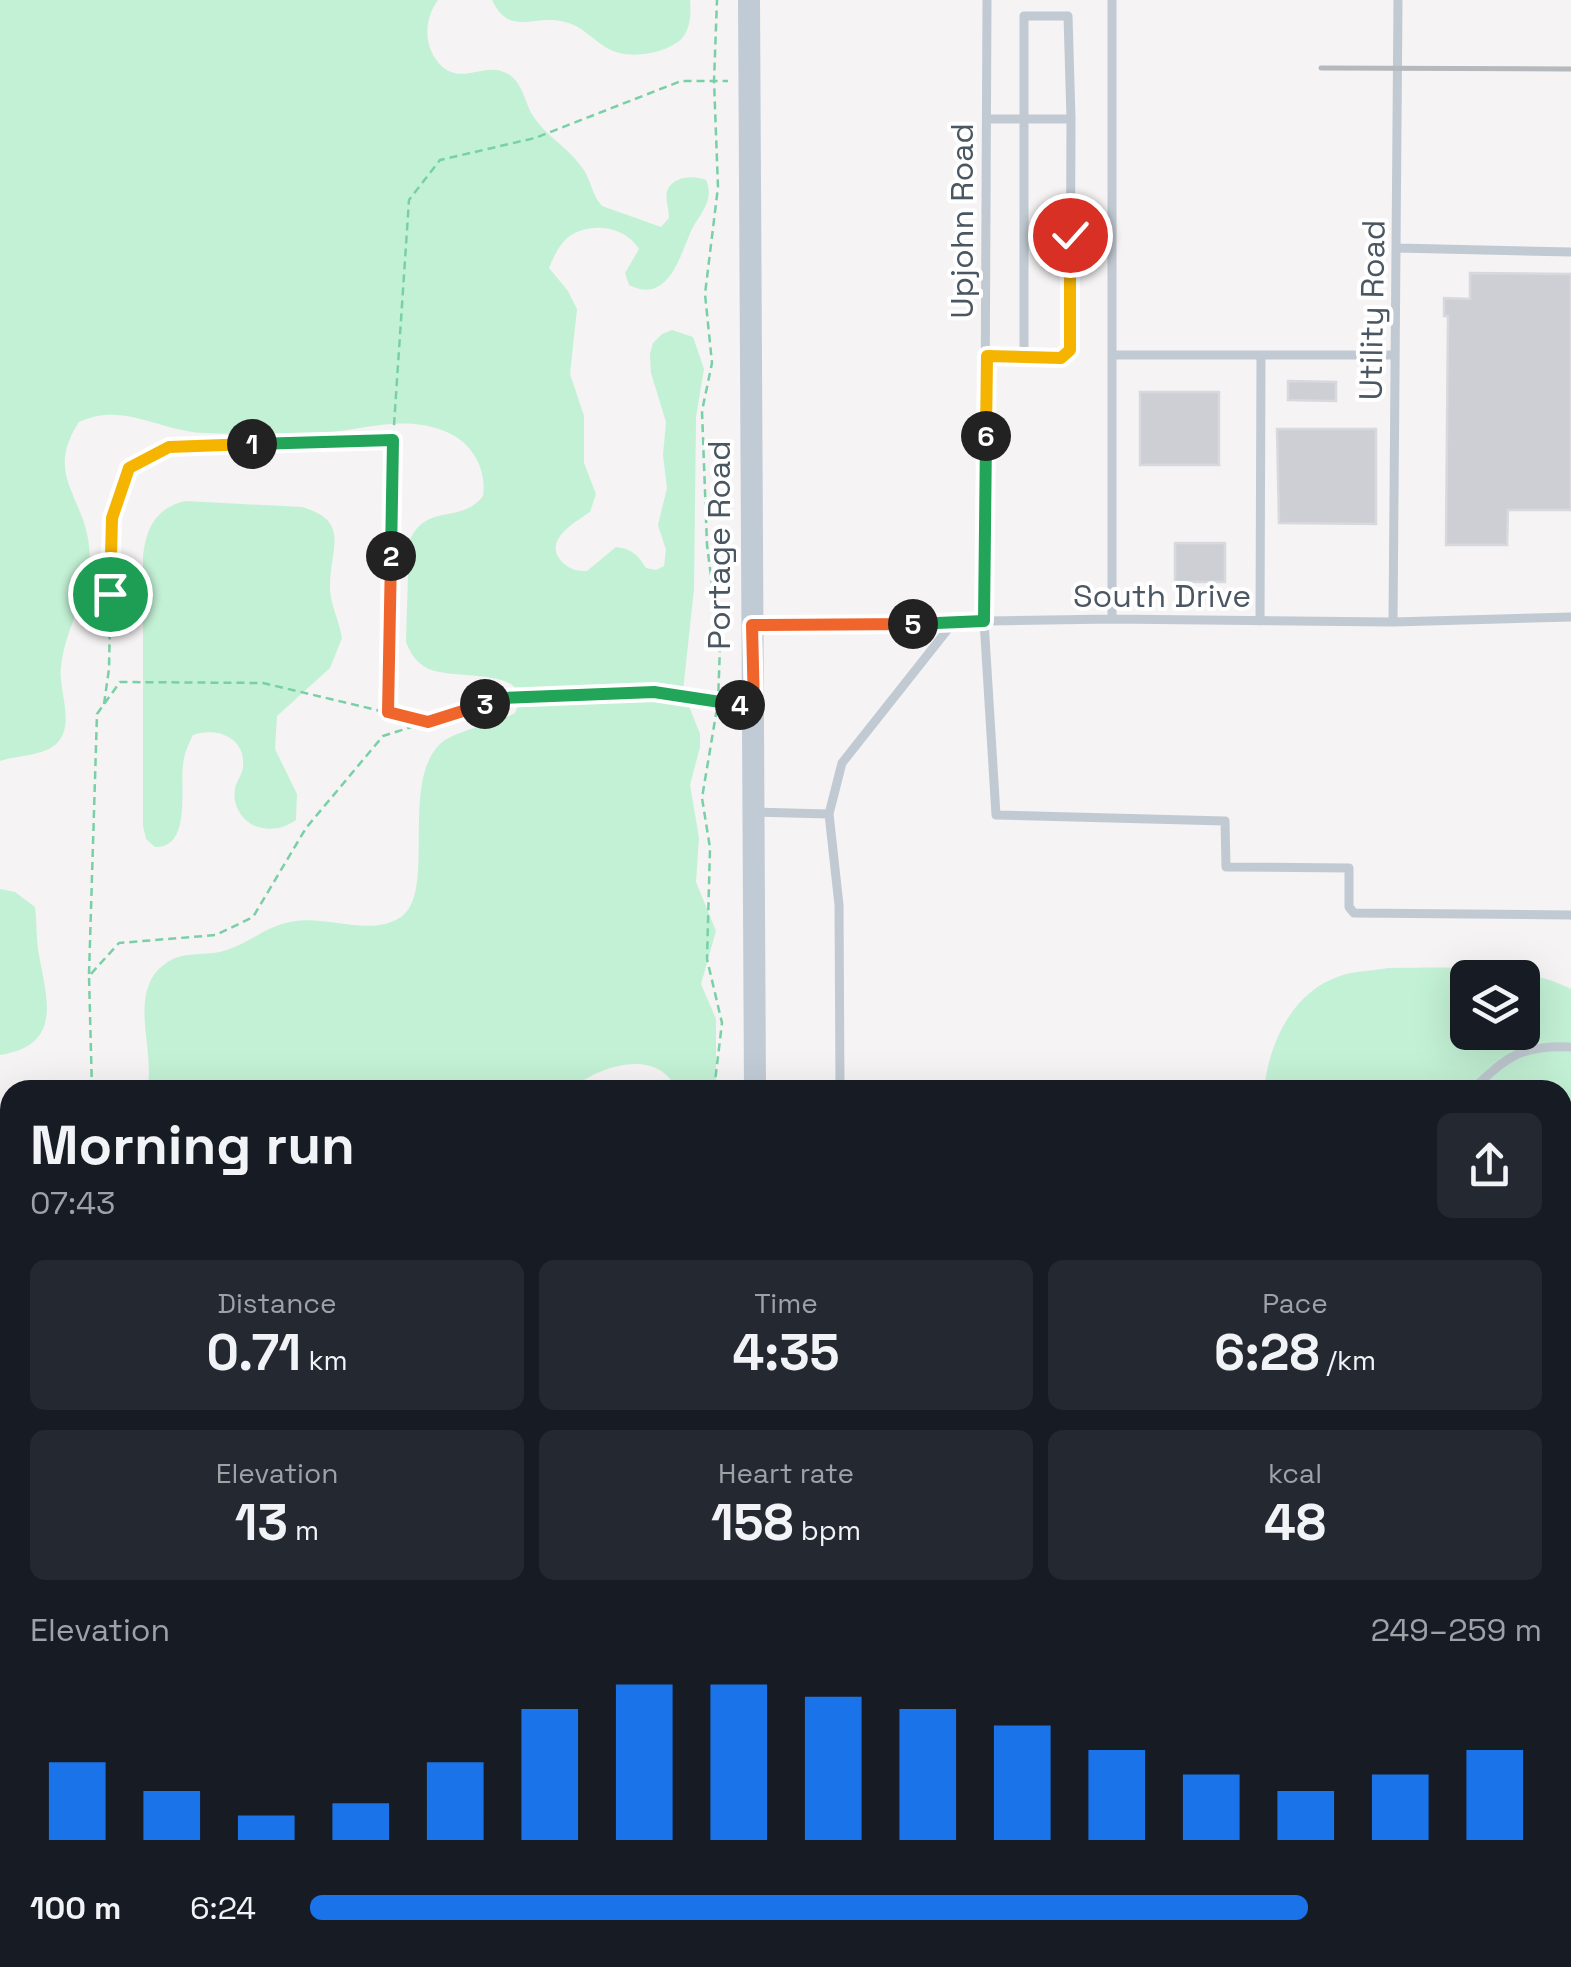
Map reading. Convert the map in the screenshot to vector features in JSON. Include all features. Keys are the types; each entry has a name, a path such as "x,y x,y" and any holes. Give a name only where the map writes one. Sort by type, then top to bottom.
{"main road":[{"name":"Portage Road","path":"748,0 755,1080"}],"lane":[{"name":"Upjohn Road","path":"987,0 984,621 996,815 1225,821 1226,867 1349,868 1349,907 1354,913 1571,916"},
{"path":"1112,0 1112,619"},
{"name":"Utility Road","path":"1393,622 1398,0"},
{"path":"987,356 1024,358 1061,358 1070,350 1068,16 1024,16 1024,358"},
{"path":"987,119 1071,119"},
{"path":"1398,248 1571,252"},
{"path":"1113,354 1395,354"},
{"path":"1260,621 1261,354"},
{"name":"South Drive","path":"752,625 1112,619 1393,622 1571,617"},
{"path":"840,1080 839,904 829,814 842,763 952,624"},
{"path":"755,812 829,814"},
{"path":"1483,1080 1503,1061 1536,1046 1571,1047"}],"path":[{"path":"715,1080 722,1023 707,959 710,848 702,798 718,702 720,646 707,545 702,411 712,363 705,294 718,187 714,82 717,0"},
{"path":"388,712 393,440 409,200 440,160 536,138 681,82 749,82"},
{"path":"104,706 112,518 129,468 169,447 393,440"},
{"path":"92,1080 89,976 97,714 120,682 264,684 428,722"},
{"path":"89,976 119,943 216,935 253,917 306,828 383,736 504,698 654,692 754,708"}],"green space":[{"path":"0,0 438,0 428,28 435,58 453,73 492,70 511,76 538,123 584,171 602,206 661,227 669,218 670,186 684,178 706,180 709,194 705,207 677,264 654,289 629,285 625,273 639,249 624,235 605,228 584,230 566,239 549,268 577,309 570,374 584,416 584,463 596,494 590,512 558,540 557,555 569,567 587,571 616,547 634,553 646,568 656,570 664,566 666,550 658,525 667,488 663,455 666,422 651,373 653,343 672,330 693,337 704,369 696,417 694,589 683,691 700,734 690,785 699,838 696,882 716,931 701,984 716,1019 716,1080 671,1080 656,1068 627,1064 583,1080 148,1080 145,1004 152,978 159,969 181,956 227,950 286,923 309,920 363,926 389,923 401,917 411,904 417,885 419,811 428,763 446,740 515,713 519,697 514,687 488,677 437,672 425,667 406,642 409,542 424,522 464,510 483,496 483,477 471,451 449,433 401,423 278,434 189,431 111,415 79,422 69,440 65,471 86,528 89,562 61,667 66,716 63,734 46,750 0,761"},
{"path":"492,0 690,0 690,14 686,33 677,43 659,51 628,54 611,50 565,22 507,18"},
{"path":"185,501 302,507 327,520 334,536 330,591 342,638 330,668 277,716 275,749 297,794 296,820 273,829 248,821 237,807 235,795 243,767 240,748 228,737 202,733 193,735 184,757 179,828 166,845 155,847 146,839 143,826 143,557 154,521 167,509"},
{"path":"0,889 15,892 35,907 47,1004 42,1031 34,1041 0,1055"},
{"path":"1388,968 1450,968 1450,1050 1540,1050 1540,978 1571,989 1571,1080 1266,1080 1278,1037 1296,1007 1323,984 1340,976"}],"building":[{"path":"1470,273 1571,274 1571,510 1508,510 1507,545 1446,545 1448,316 1444,316 1444,298 1470,299"},
{"path":"1288,381 1336,382 1336,401 1288,400"},
{"path":"1140,392 1219,392 1219,465 1140,465"},
{"path":"1277,429 1376,429 1376,524 1279,523"},
{"path":"1175,543 1225,543 1225,582 1175,582"}],"railway":[{"path":"1321,68 1571,69"}],"route":[{"path":"110,594 112,518 129,468 169,447 393,440 388,712 428,722 504,698 654,692 754,708 752,625 984,621 987,356 1061,358 1070,350 1070,235"}]}
